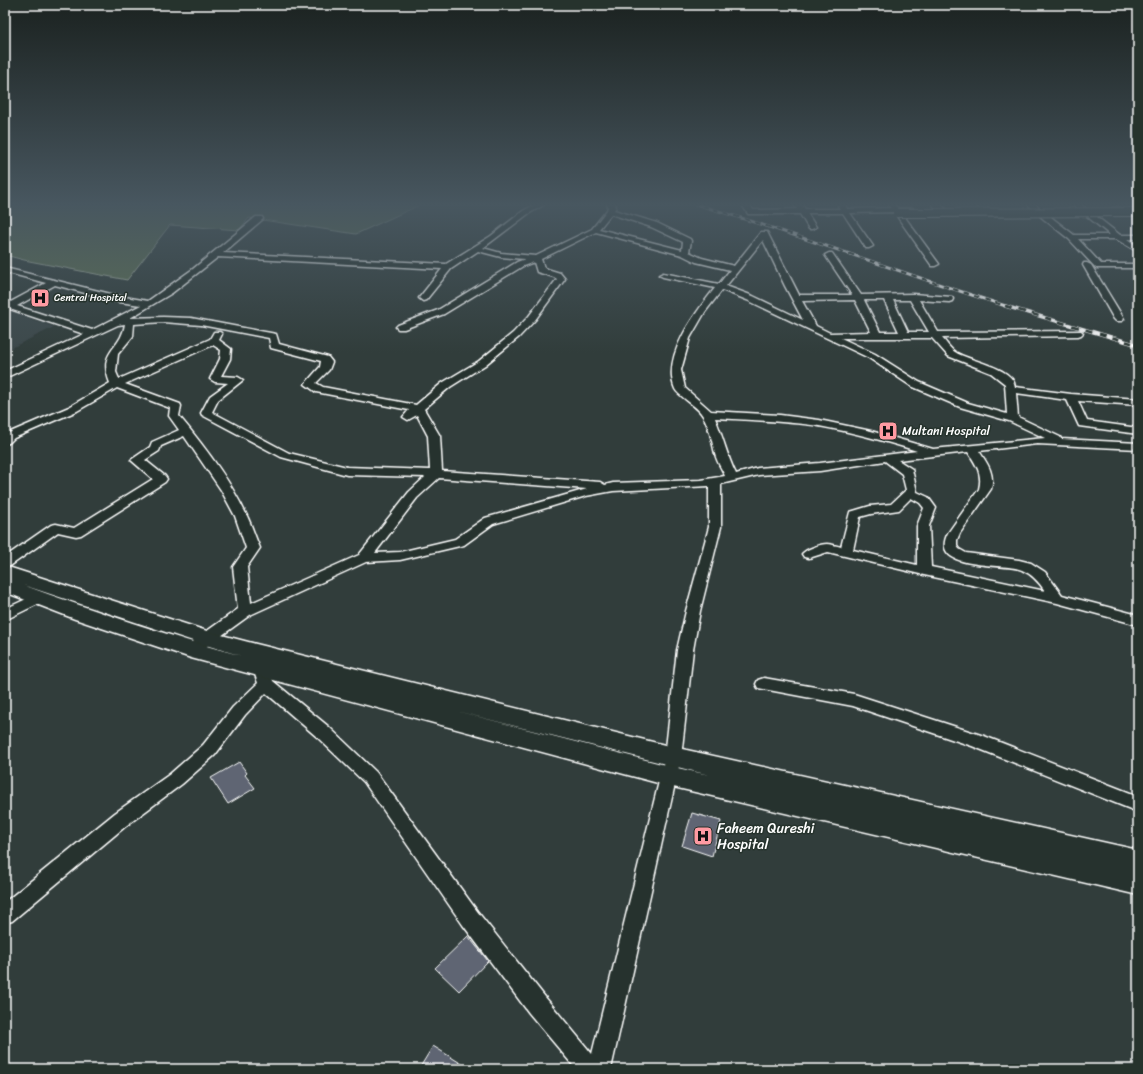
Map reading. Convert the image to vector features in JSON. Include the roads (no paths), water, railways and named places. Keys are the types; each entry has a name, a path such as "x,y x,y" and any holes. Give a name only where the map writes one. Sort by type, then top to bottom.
{"main road":[{"path":"5,572 261,668 671,766 1138,883"},
{"path":"5,585 82,614 198,644"},
{"path":"671,766 1138,862"}],"street":[{"path":"424,298 448,267 471,253"},
{"path":"494,253 537,258"},
{"path":"400,327 441,312 520,264 547,253"},
{"path":"685,253 699,260 736,269"},
{"path":"732,478 721,455 718,439 708,414 692,398 680,389 676,370 685,338 701,311 749,253"},
{"path":"772,253 812,327"},
{"path":"927,253 935,264"},
{"path":"1087,253 1099,266"},
{"path":"5,374 92,333 148,304 217,255 448,267"},
{"path":"829,255 858,297 876,335"},
{"path":"408,417 446,385 482,362 516,335 536,312 561,279 557,275 540,270 537,258"},
{"path":"1119,320 1087,265 1138,266"},
{"path":"5,270 119,299 148,304"},
{"path":"663,275 721,287 756,300 872,356 914,384 964,405 1013,419 1063,443"},
{"path":"54,282 10,306 92,333"},
{"path":"887,297 905,335"},
{"path":"796,298 913,297 950,299"},
{"path":"913,297 935,335 951,354 995,372 1010,384 1013,419"},
{"path":"114,322 153,320 190,321 273,336 274,346 325,359 327,362 325,368 310,384 320,390 419,409"},
{"path":"130,322 128,336 113,354 111,372 116,384 176,406 174,416 218,476 241,516 253,548 240,567 245,611"},
{"path":"5,441 10,436 73,409 116,384 214,341 222,326"},
{"path":"829,335 1078,334"},
{"path":"214,341 226,349 225,359 215,379 238,380 214,398 206,412 285,455 347,471 436,474 613,487 701,484 758,472 820,467 1037,441 1138,446"},
{"path":"1010,388 1071,397 1138,402"},
{"path":"1071,397 1083,424 1138,430"},
{"path":"419,409 434,436 436,474"},
{"path":"708,414 802,421 831,425 893,440 934,453"},
{"path":"5,563 56,528 76,532 161,479 137,460 155,450 156,444 186,431"},
{"path":"972,449 986,471 988,482 976,503 950,538 950,546 954,552 971,559 1014,562 1027,566 1039,573 1057,598"},
{"path":"846,552 854,514 870,510 895,507 912,491 908,472 888,458"},
{"path":"364,558 413,495 436,474"},
{"path":"600,1069 671,766 684,658 689,630 715,527 715,481"},
{"path":"198,644 245,611 364,558 400,556 459,542 489,521 584,493 613,487"},
{"path":"910,493 924,500 930,508 923,526 924,571"},
{"path":"809,554 828,548 924,571 1057,598 1138,620"},
{"path":"5,615 39,598"},
{"path":"5,914 121,820 176,779 209,750 239,711 261,668 323,732 370,777 470,918 537,1005 590,1069"},
{"path":"764,684 854,700 978,741 1138,804"}],"railway":[{"path":"847,253 1009,307"},
{"path":"1005,306 1138,345"}],"place":[{"name":"Central Hospital","path":"40,298"},
{"name":"Multani Hospital","path":"888,431"},
{"name":"Faheem Qureshi Hospital","path":"703,836"}]}
